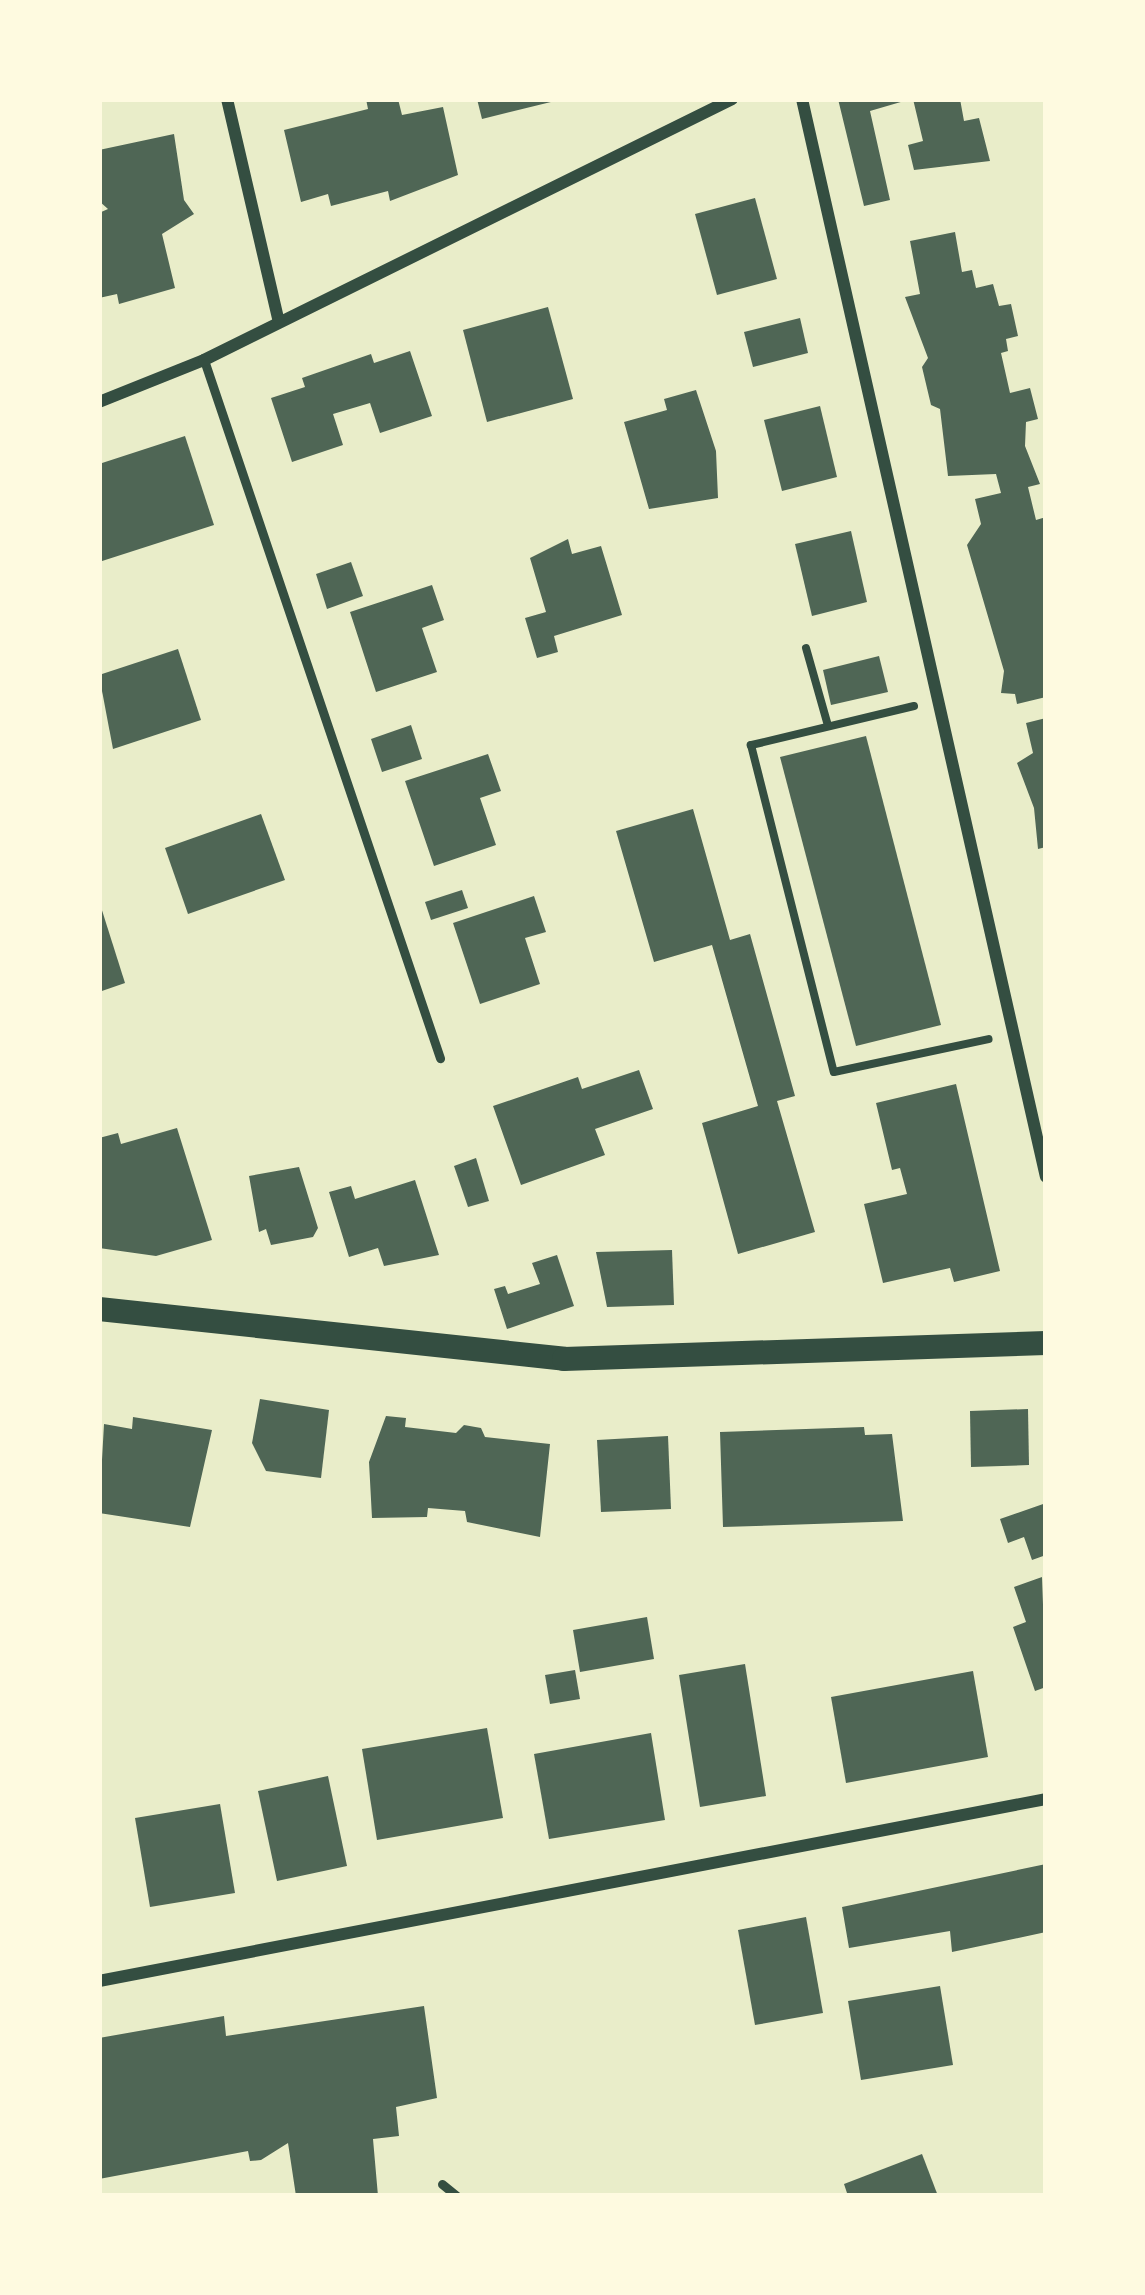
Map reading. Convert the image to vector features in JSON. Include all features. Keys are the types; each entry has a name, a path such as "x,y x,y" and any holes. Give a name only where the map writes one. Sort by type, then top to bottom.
{"main road":[{"path":"99,1309 564,1359 1046,1343"}],"street":[{"path":"227,99 279,322"},
{"path":"99,402 204,359 732,99"},
{"path":"802,99 1046,1177"},
{"path":"99,1981 1046,1799"}],"lane":[{"path":"204,359 440,1058"},
{"path":"442,2184 457,2196"}],"path":[{"path":"806,648 828,726"},
{"path":"938,700 752,745 835,1072 1013,1034"}],"building":[{"path":"366,99 398,99 402,115 443,107 458,175 390,201 388,191 331,206 328,194 301,202 284,130 368,109"},
{"path":"477,99 555,99 555,101 482,119"},
{"path":"838,99 911,99 870,111 890,200 864,206"},
{"path":"913,99 960,99 964,121 979,118 990,161 914,170 908,145 923,141"},
{"path":"174,134 184,200 194,214 162,234 175,288 119,304 117,294 99,298 99,213 108,209 99,201 99,150"},
{"path":"755,198 777,279 717,295 695,214"},
{"path":"955,232 962,272 972,270 976,288 993,284 999,306 1011,304 1018,336 1006,339 1008,351 1001,353 1010,393 1030,388 1038,419 1026,422 1025,446 1040,484 1028,487 1036,520 1046,517 1046,697 1017,704 1015,694 1001,693 1004,671 967,545 981,524 975,499 1001,493 996,474 948,476 940,409 931,405 922,367 928,358 905,297 920,294 910,241"},
{"path":"548,307 573,399 487,422 463,330"},
{"path":"800,318 808,353 753,367 744,332"},
{"path":"410,351 432,416 380,433 370,403 333,414 343,445 292,462 271,398 305,387 302,378 371,354 374,363"},
{"path":"696,390 716,451 718,498 649,509 624,422 667,410 664,399"},
{"path":"820,406 837,477 782,491 764,420"},
{"path":"185,436 214,525 99,562 99,464"},
{"path":"851,531 867,602 812,616 795,544"},
{"path":"568,539 572,554 601,546 622,615 554,636 558,652 537,658 525,618 546,612 530,558"},
{"path":"351,562 363,596 327,609 316,574"},
{"path":"432,585 444,620 422,628 437,672 376,692 350,612"},
{"path":"178,649 201,720 113,749 99,675"},
{"path":"879,656 888,692 831,705 823,670"},
{"path":"1046,718 1046,847 1038,849 1034,808 1017,763 1033,753 1026,723"},
{"path":"411,725 422,759 382,772 371,739"},
{"path":"866,736 941,1025 856,1046 780,757"},
{"path":"488,754 501,791 480,798 496,845 434,866 405,781"},
{"path":"693,809 730,940 750,934 795,1096 777,1101 815,1232 738,1254 702,1123 758,1106 712,945 654,962 616,831"},
{"path":"261,814 285,880 188,914 165,848"},
{"path":"462,890 468,908 431,920 425,902"},
{"path":"534,896 546,932 525,938 540,984 480,1004 453,923"},
{"path":"99,905 125,983 99,992"},
{"path":"639,1070 653,1109 595,1129 605,1155 521,1185 493,1106 578,1077 582,1089"},
{"path":"956,1084 1000,1271 954,1282 950,1268 883,1283 864,1204 907,1194 900,1168 892,1170 876,1103"},
{"path":"177,1128 212,1240 156,1256 99,1248 99,1138 118,1133 121,1144"},
{"path":"476,1158 489,1201 468,1207 454,1166"},
{"path":"299,1167 318,1228 313,1237 271,1245 266,1229 259,1232 249,1176"},
{"path":"415,1180 439,1255 384,1266 378,1248 349,1257 329,1192 351,1186 355,1199"},
{"path":"672,1250 674,1305 607,1307 596,1252"},
{"path":"557,1255 574,1306 507,1329 494,1289 505,1286 508,1294 540,1284 532,1263"},
{"path":"260,1399 329,1410 321,1478 266,1471 252,1443"},
{"path":"1028,1409 1029,1465 971,1467 970,1411"},
{"path":"386,1416 406,1418 405,1427 456,1433 464,1425 481,1428 485,1437 550,1444 540,1537 467,1522 465,1511 428,1508 427,1517 372,1518 369,1462"},
{"path":"133,1417 212,1430 190,1527 99,1513 104,1424 132,1429"},
{"path":"864,1427 865,1435 892,1434 903,1521 723,1527 720,1432"},
{"path":"668,1436 671,1509 601,1512 597,1440"},
{"path":"1046,1503 1046,1555 1032,1560 1024,1537 1008,1543 1000,1519"},
{"path":"1042,1577 1046,1687 1035,1691 1013,1627 1026,1622 1014,1587"},
{"path":"647,1617 654,1659 580,1672 573,1630"},
{"path":"745,1664 766,1796 700,1807 679,1675"},
{"path":"575,1670 580,1699 550,1704 545,1675"},
{"path":"973,1671 988,1757 846,1783 831,1697"},
{"path":"487,1728 503,1818 377,1840 362,1749"},
{"path":"651,1733 665,1820 549,1839 534,1754"},
{"path":"328,1776 347,1866 277,1881 258,1791"},
{"path":"220,1804 235,1893 150,1907 135,1818"},
{"path":"1046,1864 1046,1932 952,1952 950,1931 849,1948 842,1907"},
{"path":"806,1917 823,2013 755,2025 738,1930"},
{"path":"940,1986 953,2065 861,2080 848,2001"},
{"path":"424,2006 437,2098 396,2107 399,2136 373,2139 378,2196 296,2196 288,2143 261,2160 250,2161 248,2151 99,2179 99,2038 224,2016 226,2036"},
{"path":"922,2154 938,2196 848,2196 844,2184"}]}
